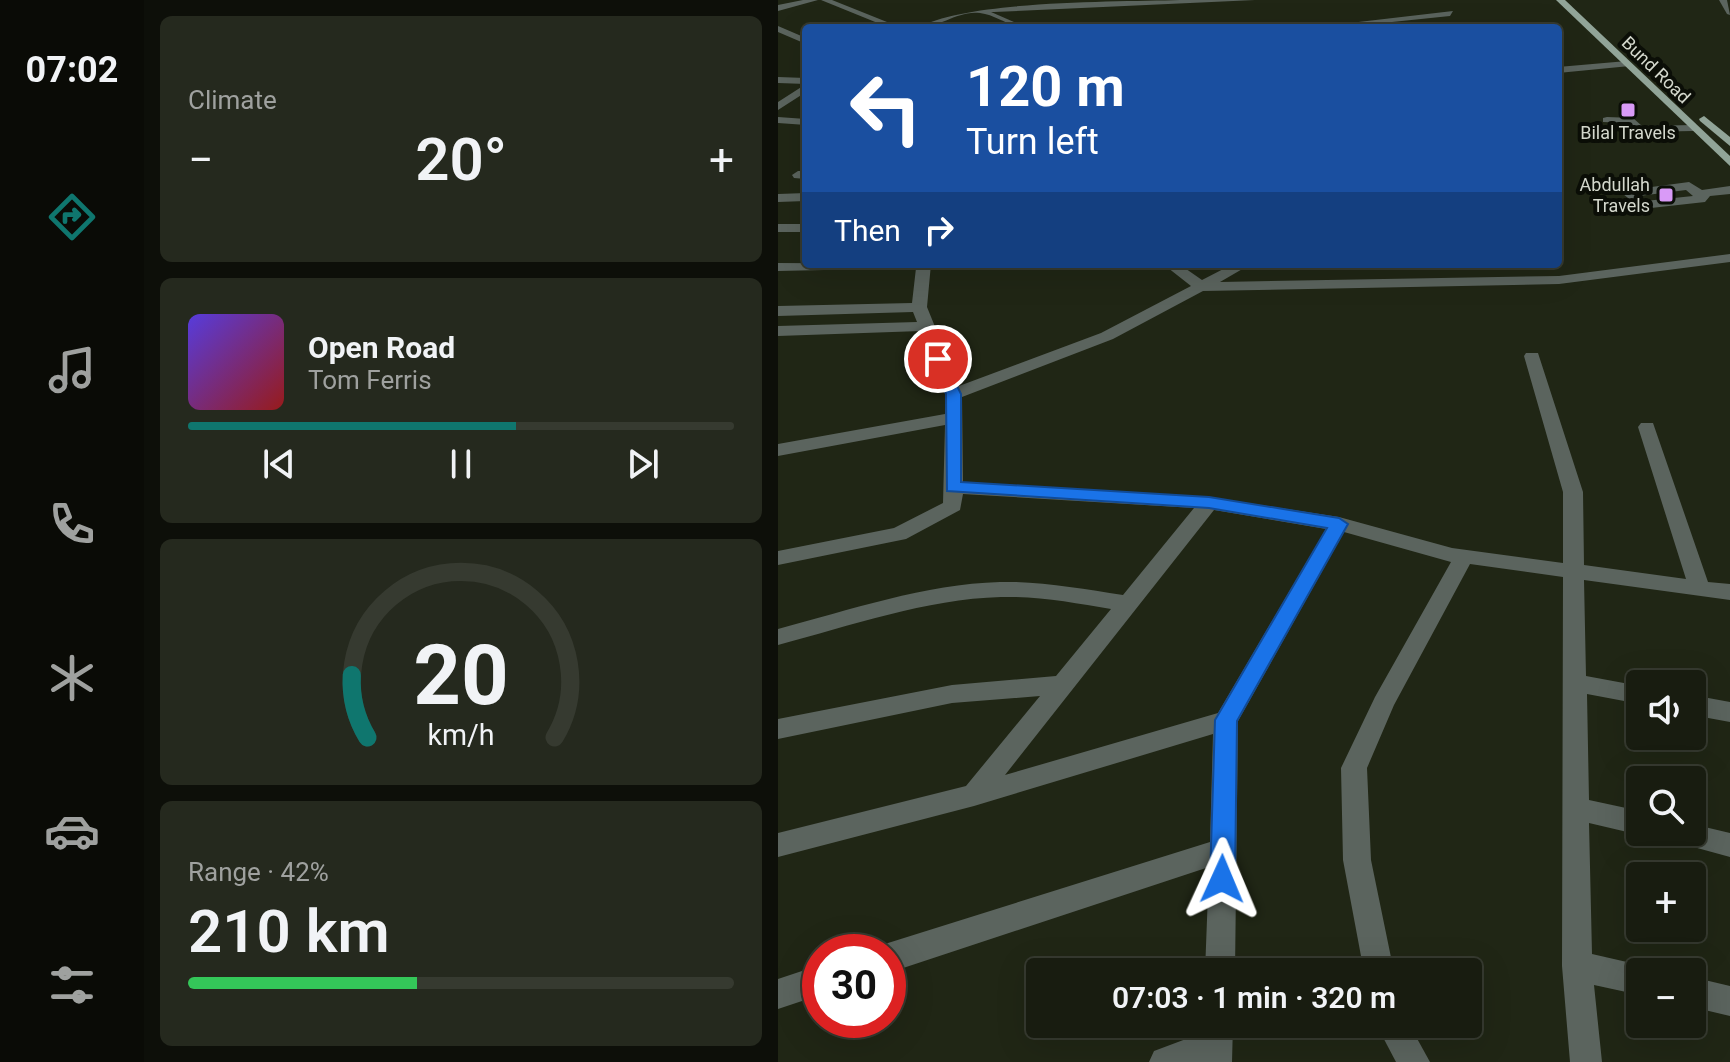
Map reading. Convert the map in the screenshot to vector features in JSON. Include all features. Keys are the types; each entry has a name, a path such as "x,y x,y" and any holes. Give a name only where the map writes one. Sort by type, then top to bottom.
{"main road":[{"name":"Bund Road","path":"1560,0 1730,162"},
{"name":"Bund Road","path":"1575,0 1730,143"}],"street":[{"path":"778,8 814,0"},
{"path":"825,0 888,24"},
{"path":"932,24 960,13 981,10 1251,0"},
{"path":"1723,0 1730,12"},
{"path":"981,10 1014,24"},
{"path":"1353,24 1450,13"},
{"path":"778,29 802,39"},
{"path":"1562,70 1627,64"},
{"path":"778,80 802,83"},
{"path":"778,107 802,87"},
{"path":"778,120 802,122"},
{"path":"1607,120 1629,120 1639,129 1693,128"},
{"path":"1699,194 1705,198 1642,205 1629,194 1689,186 1699,194 1730,190"},
{"path":"778,198 802,197"},
{"path":"778,228 802,228"},
{"path":"1176,268 1202,287 1559,280 1730,258"},
{"path":"778,267 802,266"},
{"path":"778,558 899,534 953,506 954,394 919,307 921,268"},
{"path":"954,394 1107,336 1237,268"},
{"path":"1507,268 1518,281"},
{"path":"778,311 919,307"},
{"path":"778,331 926,326"},
{"path":"1532,356 1573,492 1577,966 1586,1062"},
{"path":"778,450 954,418"},
{"path":"1647,427 1700,588"},
{"path":"953,487 1209,503 1339,524 1464,556 1730,592"},
{"path":"974,795 1209,503"},
{"path":"1220,958 1226,720 1339,524"},
{"path":"1376,958 1357,860 1354,768 1383,704 1464,556"},
{"path":"778,637 900,606 984,590 1060,594 1128,604"},
{"path":"1574,683 1626,692"},
{"path":"778,729 952,694 1063,685"},
{"path":"1706,708 1730,712"},
{"path":"778,845 974,795 1226,720"},
{"path":"1575,808 1626,820"},
{"path":"1706,839 1730,845"},
{"path":"906,952 1223,850"},
{"path":"1577,966 1626,977"},
{"path":"778,994 802,986"},
{"path":"1706,995 1730,1001"},
{"path":"1399,1038 1414,1062"},
{"path":"1165,1062 1217,1043"}],"place":[{"name":"Bilal Travels","path":"1628,110"},
{"name":"Abdullah Travels","path":"1666,195"}],"route":[{"path":"938,359 954,394 953,487 1209,503 1339,524 1226,720 1222,879"}]}
